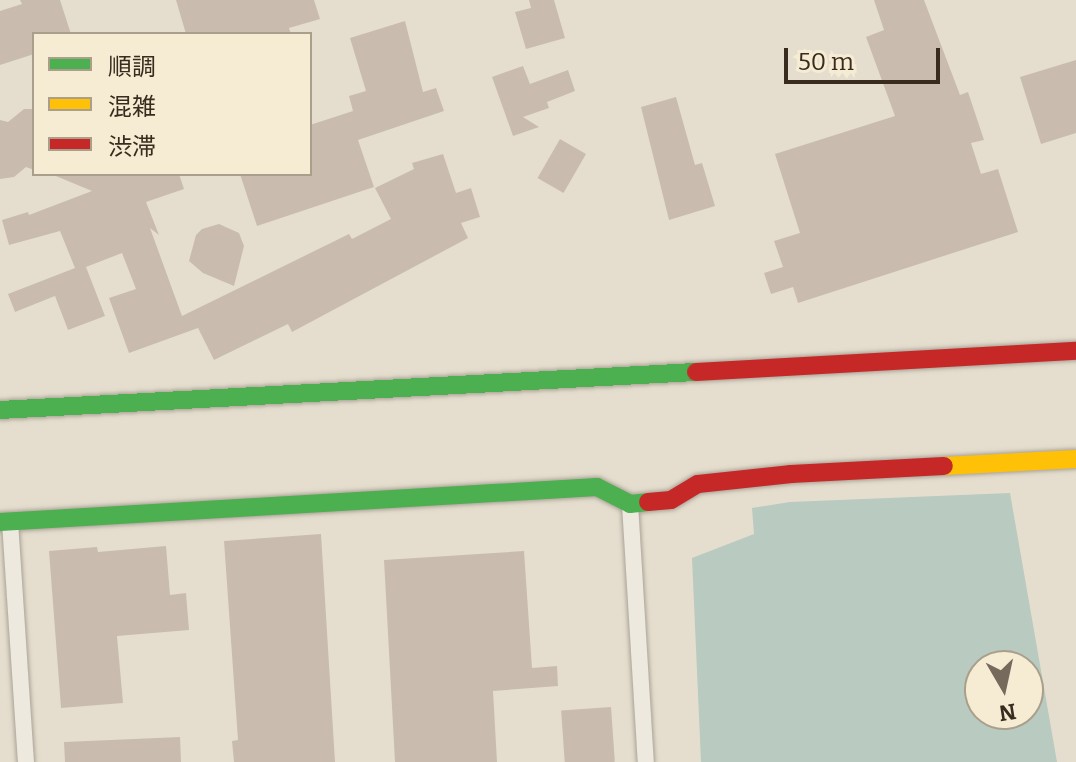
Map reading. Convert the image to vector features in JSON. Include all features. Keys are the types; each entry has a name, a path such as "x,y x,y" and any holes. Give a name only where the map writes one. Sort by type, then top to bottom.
{"street":[{"path":"0,410 1076,351"},
{"path":"26,762 5,522 597,487 630,504 671,500 698,484 791,474 1076,459"},
{"path":"630,504 646,762"}],"shaded area":[{"path":"1010,493 1037,650 964,650 964,730 1044,730 1044,688 1057,762 701,762 692,558 754,534 752,508 790,502"}],"building":[{"path":"20,0 60,0 70,32 32,32 32,55 0,65 0,11 22,4"},
{"path":"176,0 314,0 320,19 289,28 290,32 185,32"},
{"path":"529,0 554,0 565,38 526,49 515,12 531,8"},
{"path":"874,0 924,0 960,95 968,92 984,140 971,143 981,174 998,169 1018,232 798,303 793,287 771,294 764,273 783,267 774,241 800,233 775,154 895,116 866,37 884,30"},
{"path":"405,21 423,92 436,88 444,111 358,140 374,187 257,226 241,176 312,176 312,124 353,111 349,96 366,91 350,38"},
{"path":"1076,60 1076,133 1041,144 1020,77"},
{"path":"523,66 530,84 568,70 575,91 547,102 549,108 523,117 539,127 513,136 492,77"},
{"path":"676,97 695,165 702,163 715,206 669,220 641,107"},
{"path":"24,109 32,109 32,169 26,167 14,177 0,179 0,120 8,122"},
{"path":"560,139 586,154 563,193 538,178"},
{"path":"443,154 456,193 471,188 480,217 461,223 468,238 292,332 288,324 214,360 198,328 129,353 109,298 136,289 122,253 86,267 105,316 68,330 55,296 15,312 8,294 75,268 60,231 9,245 2,220 28,212 29,215 92,191 56,176 180,176 184,189 146,202 159,235 150,228 182,316 349,234 352,239 391,219 375,188 414,169 412,163"},
{"path":"219,224 239,233 244,246 234,286 203,273 189,261 196,235 202,229"},
{"path":"321,534 335,762 234,762 232,741 238,740 224,541"},
{"path":"166,546 170,595 186,593 189,630 117,636 123,703 61,708 49,551 97,547 98,552"},
{"path":"524,551 532,668 557,666 558,686 493,691 497,762 395,762 384,560"},
{"path":"611,707 615,762 565,762 561,710"},
{"path":"180,737 181,762 65,762 64,742"}],"traffic: fast":[{"path":"0,410 696,372"},
{"path":"0,522 597,487 630,504 648,502"}],"traffic: slow":[{"path":"944,466 1076,459"}],"traffic: jam":[{"path":"696,372 1076,351"},
{"path":"648,502 671,500 698,484 791,474 944,466"}]}
